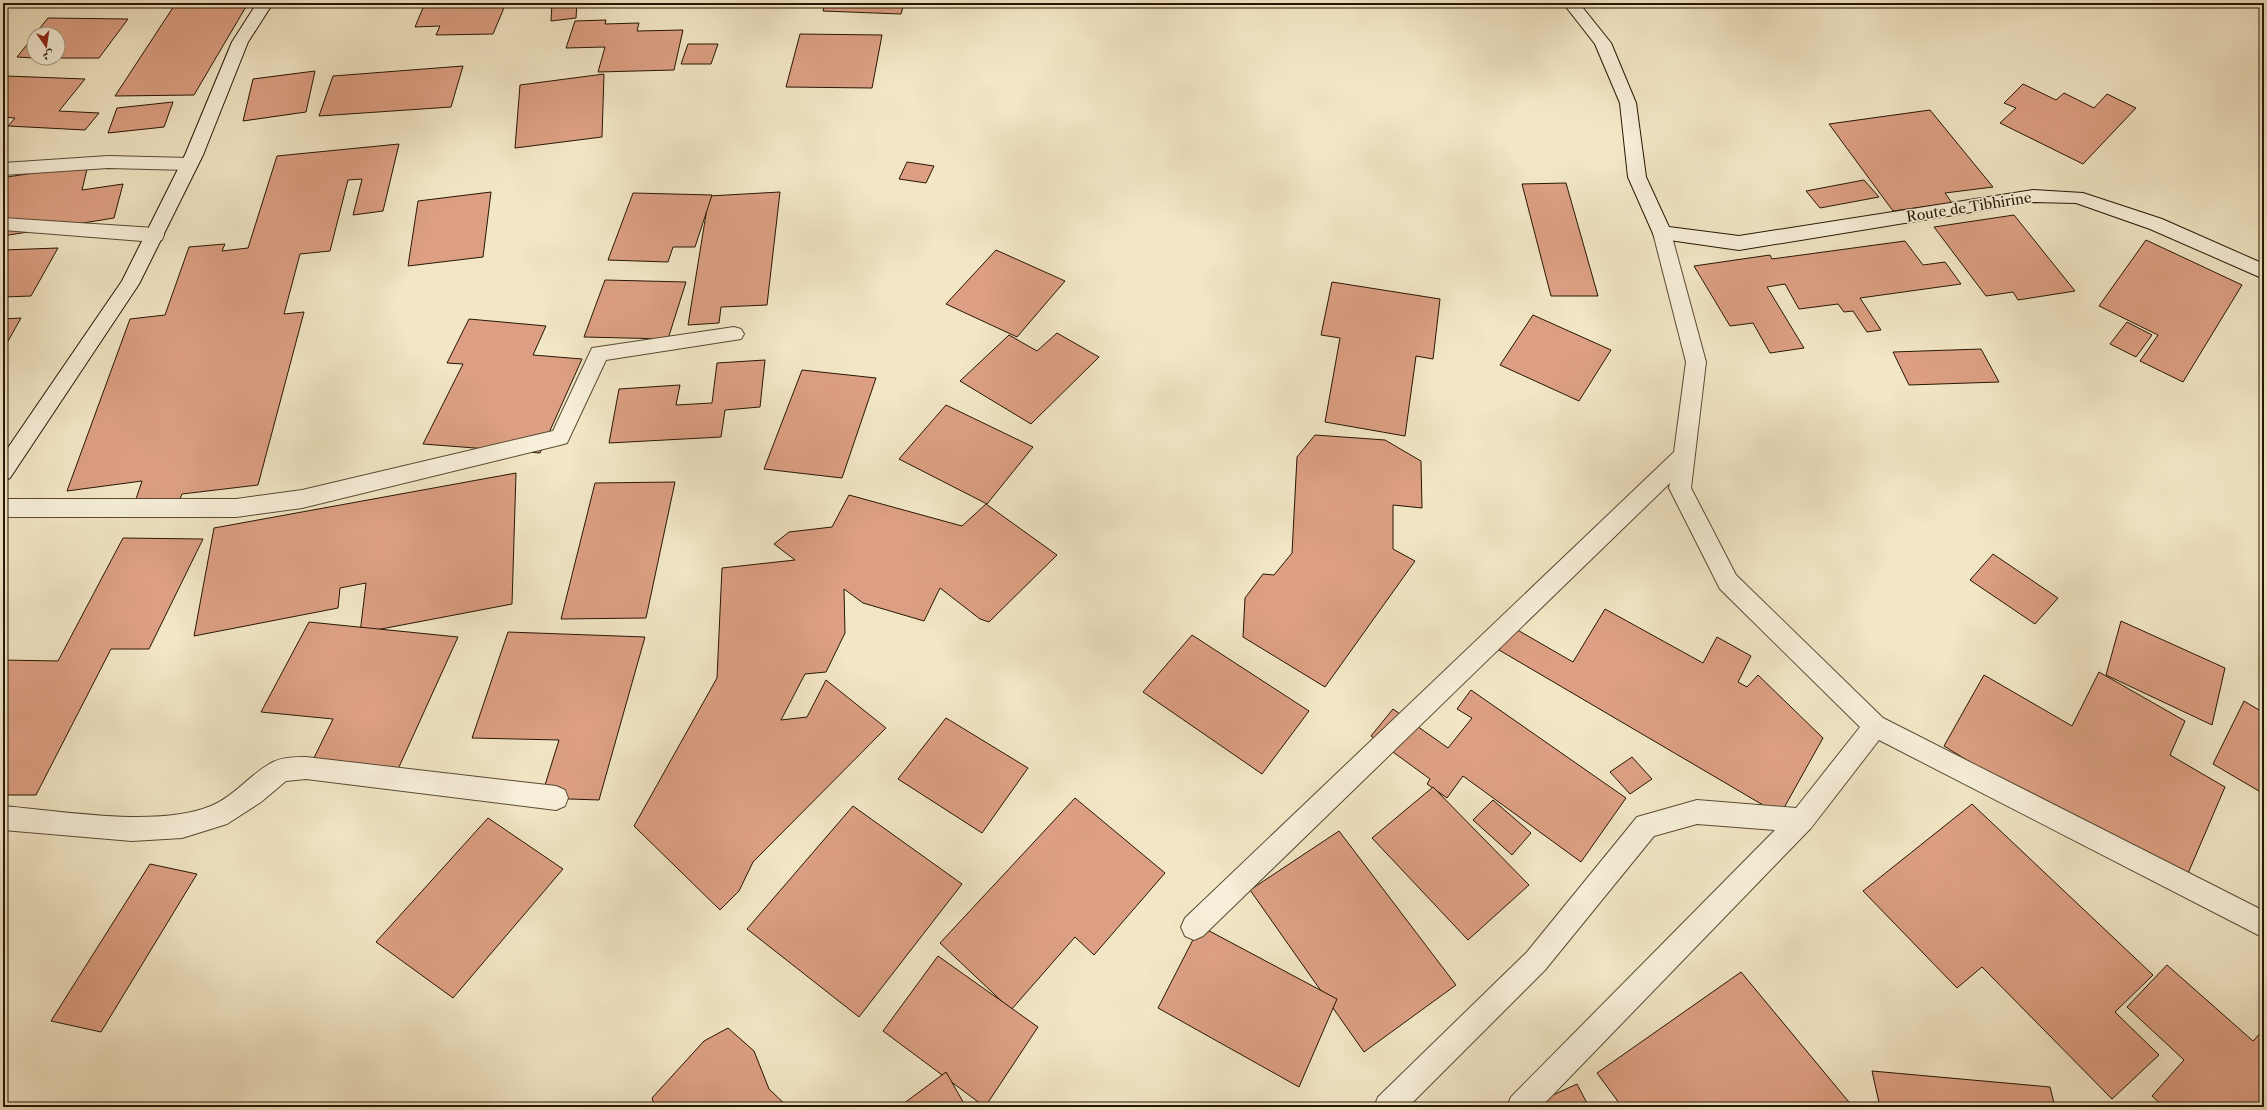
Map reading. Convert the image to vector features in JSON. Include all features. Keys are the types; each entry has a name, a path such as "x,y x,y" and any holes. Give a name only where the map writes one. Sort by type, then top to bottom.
{"street":[{"path":"3,472 130,284 189,164 240,42 265,3"},
{"path":"1571,3 1603,43 1628,103 1637,177 1662,233 1696,362 1680,488 1728,582 1875,726 2264,925"},
{"path":"3,169 108,162 189,164"},
{"name":"Route de Tibhirine","path":"1662,233 1740,243 2033,196 2077,197 2156,224 2264,272"},
{"path":"3,224 155,235"},
{"path":"3,508 236,508 302,499 446,466 560,437 599,353 734,334"},
{"path":"1194,927 1684,455"},
{"path":"1520,1107 1802,820 1875,726"},
{"path":"3,818 132,829 182,826 218,816 252,794 281,770 306,768 556,798"},
{"path":"1388,1107 1536,961 1646,826 1697,812 1802,820"}],"building":[{"path":"425,3 506,3 493,34 436,35 440,26 415,27"},
{"path":"552,3 577,3 576,18 551,21"},
{"path":"825,3 904,3 901,14 823,11"},
{"path":"247,5 194,95 115,96 174,6"},
{"path":"48,18 128,19 99,58 66,58 66,26 42,26"},
{"path":"606,20 605,24 639,23 637,31 683,30 674,70 598,72 605,47 566,48 575,21"},
{"path":"800,34 882,35 872,88 786,87"},
{"path":"688,44 718,44 711,64 681,64"},
{"path":"26,46 26,58 17,57"},
{"path":"463,66 451,107 319,116 333,76"},
{"path":"315,71 306,112 243,121 253,79"},
{"path":"604,74 602,137 515,148 520,85"},
{"path":"6,76 85,79 59,111 99,113 85,130 8,126 15,118 3,117 3,80"},
{"path":"2023,84 2056,100 2064,93 2094,108 2107,94 2136,108 2083,164 2000,123 2016,108 2004,103"},
{"path":"173,102 164,127 108,133 117,108"},
{"path":"1930,110 1993,187 1945,193 1952,203 1893,211 1829,124"},
{"path":"399,144 383,211 353,215 362,179 348,180 330,251 300,254 284,314 304,312 258,485 182,494 180,499 134,505 142,481 67,491 130,319 165,315 189,247 225,244 222,251 248,248 277,156"},
{"path":"907,162 934,166 926,183 899,179"},
{"path":"88,165 82,190 123,184 114,218 3,236 3,189 7,177"},
{"path":"1864,180 1879,197 1820,208 1806,191"},
{"path":"1566,183 1598,296 1551,296 1522,184"},
{"path":"491,192 483,257 408,266 418,201"},
{"path":"780,192 767,305 721,307 719,323 688,325 709,196"},
{"path":"633,193 712,195 695,247 673,247 668,262 608,260"},
{"path":"2014,215 2075,291 2018,300 2013,292 1986,296 1934,227"},
{"path":"2146,240 2242,285 2183,382 2140,361 2158,335 2099,306"},
{"path":"1905,241 1923,265 1945,262 1961,284 1860,298 1881,330 1867,332 1853,311 1844,312 1838,304 1799,309 1785,284 1767,287 1804,348 1770,353 1753,323 1730,326 1694,266 1770,255 1772,259"},
{"path":"58,248 31,296 3,297 3,250"},
{"path":"996,250 1065,281 1017,337 946,304"},
{"path":"605,280 686,282 668,339 584,337"},
{"path":"1332,282 1440,299 1433,359 1416,356 1405,436 1325,422 1340,338 1321,335"},
{"path":"1533,315 1611,350 1579,401 1500,365"},
{"path":"21,318 3,350 3,319"},
{"path":"469,319 546,326 533,355 582,359 540,453 423,444 463,364 447,363"},
{"path":"2127,322 2152,335 2136,357 2110,344"},
{"path":"1057,333 1099,357 1031,424 960,381 1009,335 1037,351"},
{"path":"1981,349 1999,382 1909,385 1893,352"},
{"path":"765,360 760,407 725,410 721,437 609,443 619,389 680,385 676,405 712,403 717,363"},
{"path":"802,370 876,378 842,478 764,469"},
{"path":"946,405 1033,447 987,504 899,459"},
{"path":"1315,435 1385,440 1421,461 1422,508 1393,505 1393,549 1415,561 1325,687 1243,637 1245,598 1263,574 1274,575 1292,553 1297,457"},
{"path":"516,473 512,604 360,633 366,583 340,588 338,608 194,636 214,528"},
{"path":"675,482 646,618 561,619 595,483"},
{"path":"849,495 962,526 986,504 1057,555 989,622 980,619 940,588 924,621 863,603 844,589 845,633 826,672 805,674 781,720 807,717 826,680 886,728 753,862 739,891 720,910 634,826 717,678 722,568 795,560 774,544 789,532 832,527"},
{"path":"123,538 203,539 149,649 111,649 36,795 3,795 3,660 58,661"},
{"path":"1993,554 2058,598 2035,624 1970,580"},
{"path":"1605,609 1703,663 1717,637 1751,656 1738,682 1747,687 1758,675 1823,738 1780,815 1499,650 1514,628 1573,662"},
{"path":"2121,621 2225,668 2212,725 2106,675"},
{"path":"309,622 458,637 394,778 309,768 333,719 261,712"},
{"path":"508,632 645,637 599,800 541,798 559,740 472,738"},
{"path":"1192,635 1309,711 1262,774 1143,692"},
{"path":"2099,672 2185,721 2170,755 2225,787 2180,892 1944,746 1984,675 2072,726"},
{"path":"1471,690 1626,798 1581,862 1463,776 1447,798 1427,784 1430,779 1371,736 1393,709 1448,748 1472,718 1457,709"},
{"path":"2244,701 2264,713 2264,794 2213,764"},
{"path":"946,718 1028,768 982,833 898,779"},
{"path":"1632,757 1652,779 1630,794 1610,772"},
{"path":"1433,787 1529,885 1468,940 1372,838"},
{"path":"1075,798 1165,873 1094,955 1075,937 1011,1010 940,943"},
{"path":"1493,800 1531,833 1512,855 1473,820"},
{"path":"1972,804 2153,975 2115,1012 2159,1055 2112,1099 1982,967 1957,988 1863,891"},
{"path":"853,806 962,884 859,1017 747,929"},
{"path":"488,818 563,869 453,998 376,942"},
{"path":"1339,831 1456,985 1364,1052 1250,890"},
{"path":"150,864 197,874 101,1032 51,1021"},
{"path":"1200,926 1337,999 1299,1087 1158,1008"},
{"path":"938,956 1038,1027 985,1107 883,1031"},
{"path":"2167,965 2253,1041 2264,1029 2264,1107 2164,1107 2152,1096 2184,1060 2127,1007"},
{"path":"1741,972 1853,1107 1622,1107 1597,1073"},
{"path":"728,1028 754,1051 769,1089 788,1107 655,1107 652,1098 704,1041"},
{"path":"1872,1071 2050,1087 2055,1107 1880,1107"},
{"path":"946,1072 966,1107 899,1107"},
{"path":"1577,1084 1589,1107 1532,1107 1531,1105"}]}
